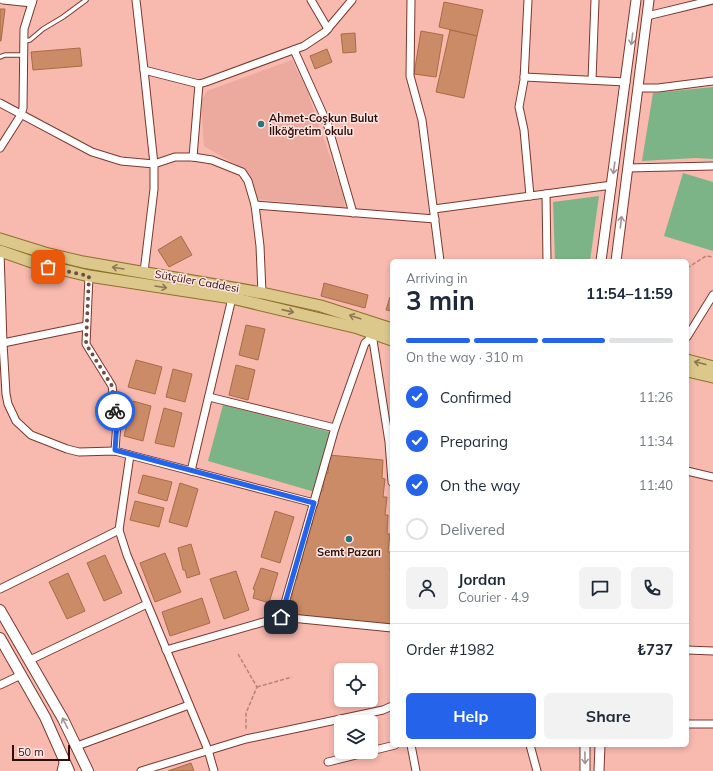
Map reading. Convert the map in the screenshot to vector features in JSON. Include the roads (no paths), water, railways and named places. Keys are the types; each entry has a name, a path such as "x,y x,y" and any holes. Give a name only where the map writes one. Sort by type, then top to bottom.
{"main road":[{"name":"Sütçüler Caddesi","path":"0,239 45,253 76,260 262,293 321,306 390,328"},
{"name":"Sütçüler Caddesi","path":"0,252 41,265 89,276 232,298 390,340"},
{"path":"689,361 713,367"},
{"path":"689,371 713,377"},
{"path":"0,610 30,660 77,746 88,771"},
{"path":"0,638 46,717 69,771"}],"street":[{"path":"0,148 23,108 24,29 32,1 3,0"},
{"path":"136,0 154,164 152,220 144,272"},
{"path":"311,0 328,29"},
{"path":"144,70 199,84 304,46 328,29 352,0"},
{"path":"411,0 410,76 422,120 440,259"},
{"path":"528,0 524,77 519,107 524,130 530,196"},
{"path":"592,80 595,0"},
{"path":"601,259 636,0"},
{"path":"616,259 650,0"},
{"path":"647,16 713,0"},
{"path":"294,50 327,123 353,213"},
{"path":"524,77 626,82"},
{"path":"639,88 658,88 713,81"},
{"path":"193,157 199,84"},
{"path":"0,103 92,152 121,161 154,164 175,157 193,157 212,160 242,172 248,181 255,205 260,246 262,293"},
{"path":"628,168 713,166"},
{"path":"434,209 612,185"},
{"path":"546,194 547,259"},
{"path":"255,205 435,219"},
{"path":"0,252 3,343 2,358 8,404 16,421 22,428 42,440 79,452 115,450 314,503"},
{"path":"89,276 86,344 112,386 117,422 115,450"},
{"path":"689,334 713,295"},
{"path":"191,471 232,298"},
{"path":"3,343 86,326"},
{"path":"281,617 335,428 365,343 371,335"},
{"path":"371,335 390,435"},
{"path":"208,397 335,428"},
{"path":"130,455 119,530 147,604 208,750 214,771"},
{"path":"689,471 713,477"},
{"path":"0,589 119,530"},
{"path":"30,660 147,604"},
{"path":"166,650 281,617 390,628"},
{"path":"689,650 713,651"},
{"path":"0,685 21,674"},
{"path":"77,746 189,705"},
{"path":"141,771 246,739 383,710 390,707"},
{"path":"689,724 713,724"},
{"path":"378,749 390,746"},
{"path":"411,747 416,771"},
{"path":"531,747 537,771"},
{"path":"585,747 585,771"},
{"path":"599,771 600,747"},
{"path":"61,771 64,758"},
{"path":"328,762 340,759"}],"lane":[{"path":"23,41 30,40 43,29 63,17 86,0"},
{"path":"0,57 5,55 23,55"}],"place":[{"name":"Ahmet-Coşkun Bulut İlköğretim okulu","path":"261,124"},
{"name":"Semt Pazarı","path":"349,539"}]}
